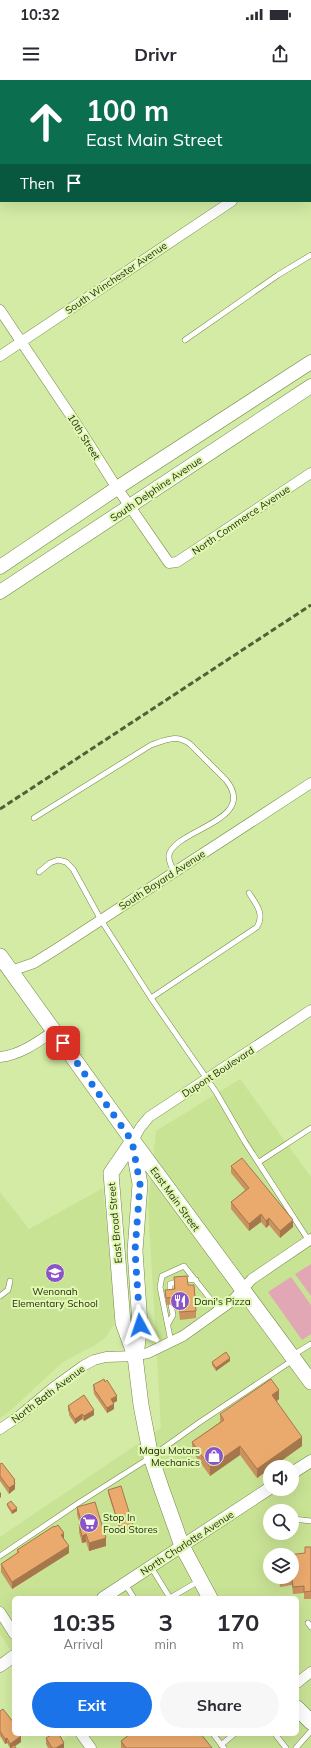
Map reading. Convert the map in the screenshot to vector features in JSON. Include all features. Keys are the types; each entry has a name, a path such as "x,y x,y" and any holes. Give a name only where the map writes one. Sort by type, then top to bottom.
{"main road":[{"name":"South Delphine Avenue","path":"0,567 311,362"},
{"name":"South Delphine Avenue","path":"0,592 311,386"},
{"name":"East Main Street","path":"0,956 8,971 54,1031 132,1141 311,1382"},
{"name":"East Broad Street","path":"132,1141 111,1173 123,1324 136,1356"},
{"name":"East Broad Street","path":"132,1141 140,1184 135,1251 140,1325 136,1356 141,1405 151,1457 173,1523 182,1546 209,1596"},
{"path":"299,1710 311,1722"}],"street":[{"name":"South Winchester Avenue","path":"0,356 231,202"},
{"name":"10th Street","path":"0,310 80,428 130,507 169,563"},
{"name":"North Commerce Avenue","path":"169,563 177,562 311,473"},
{"name":"South Bayard Avenue","path":"8,971 34,963 311,783"},
{"name":"Dupont Boulevard","path":"132,1141 149,1117 311,1010"},
{"path":"0,1057 18,1053 39,1042 54,1031"},
{"name":"North Bath Avenue","path":"0,1429 18,1417 54,1386 82,1366 94,1360 106,1357 136,1356 148,1353 198,1327 232,1301 252,1279 310,1240"},
{"path":"299,1469 311,1461"},
{"name":"North Charlotte Avenue","path":"106,1596 263,1493"},
{"path":"0,1612 12,1631"},
{"path":"0,1666 12,1657"},
{"path":"299,1681 311,1672"},
{"path":"82,1736 90,1748"}],"lane":[{"path":"185,340 278,275 311,255"},
{"path":"34,818 151,745 170,738 183,739 190,744 226,780 231,787 233,798 230,809 220,818 180,843 172,850 169,855 169,861 174,872"},
{"path":"39,872 54,861 62,861 69,864 101,920 151,998 216,1092 258,1162 310,1240"},
{"path":"151,998 257,927 261,921 261,916 249,893"},
{"path":"258,1162 311,1128"},
{"path":"171,1342 160,1287 162,1276 184,1266 220,1311"},
{"path":"170,1296 170,1284 186,1279 196,1280"},
{"path":"0,1296 8,1290 10,1281"},
{"path":"168,1324 173,1315 171,1305"},
{"path":"0,1556 80,1502 151,1457 311,1344"},
{"path":"299,1520 311,1521"},
{"path":"150,1567 169,1596"},
{"path":"173,1596 199,1580"},
{"path":"124,1584 133,1596"},
{"path":"179,1592 182,1596"},
{"path":"296,1748 311,1731"},
{"path":"214,1736 222,1746 232,1736"},
{"path":"277,1736 286,1748"}],"shaded area":[{"path":"240,1079 311,1177 311,1748 53,1748 69,1736 299,1736 299,1596 12,1596 12,1652 0,1634 0,1537 161,1428 148,1205 156,1131"},
{"name":"Wenonah Elementary School","path":"103,1188 115,1317 114,1324 106,1337 95,1345 63,1362 10,1411 0,1418 0,1192 29,1229"},
{"path":"311,1264 311,1296 295,1274"},
{"path":"291,1277 311,1305 311,1334 302,1340 268,1292"}],"building":[{"path":"242,1158 293,1220 280,1231 269,1218 266,1221 261,1214 249,1224 231,1202 249,1188 231,1166"},
{"name":"Dani's Pizza","path":"187,1276 188,1285 194,1285 196,1311 180,1312 178,1297 166,1298 165,1290 175,1289 174,1277"},
{"path":"226,1352 230,1358 216,1368 212,1362"},
{"path":"104,1379 105,1382 107,1380 117,1396 111,1399 114,1404 107,1408 94,1389 95,1388 93,1385"},
{"path":"271,1379 279,1390 272,1395 302,1437 270,1460 263,1460 263,1465 257,1469 240,1446 210,1467 192,1442 224,1420 220,1414"},
{"path":"84,1395 94,1410 84,1416 82,1414 75,1419 68,1406"},
{"path":"2,1463 15,1480 15,1484 9,1488 0,1476 0,1464"},
{"path":"121,1486 134,1528 121,1532 108,1490"},
{"path":"11,1501 17,1508 12,1511 7,1504"},
{"name":"Stop In Food Stores","path":"95,1502 106,1538 89,1543 86,1534 82,1536 79,1524 82,1524 77,1507"},
{"path":"58,1525 64,1533 61,1535 69,1546 12,1582 1,1564 19,1552 17,1550 54,1526 55,1527"},
{"path":"305,1547 311,1547 311,1591 304,1592 304,1586 293,1587 293,1584 299,1584 299,1554 305,1553"},
{"path":"3,1709 12,1720 12,1736 21,1736 10,1744 7,1738 5,1739 0,1731 0,1711"},
{"path":"50,1736 60,1736 64,1743 56,1748 52,1748 46,1738"},
{"path":"127,1736 203,1736 212,1748 126,1748 121,1741"}],"railway":[{"path":"0,809 311,605"}],"place":[{"name":"Wenonah Elementary School","path":"55,1273"},
{"name":"Dani's Pizza","path":"180,1301"},
{"name":"Magu Motors Mechanics","path":"214,1456"},
{"name":"Stop In Food Stores","path":"89,1523"}],"route":[{"path":"63,1043 132,1141 140,1184 135,1265 140,1325"}]}
